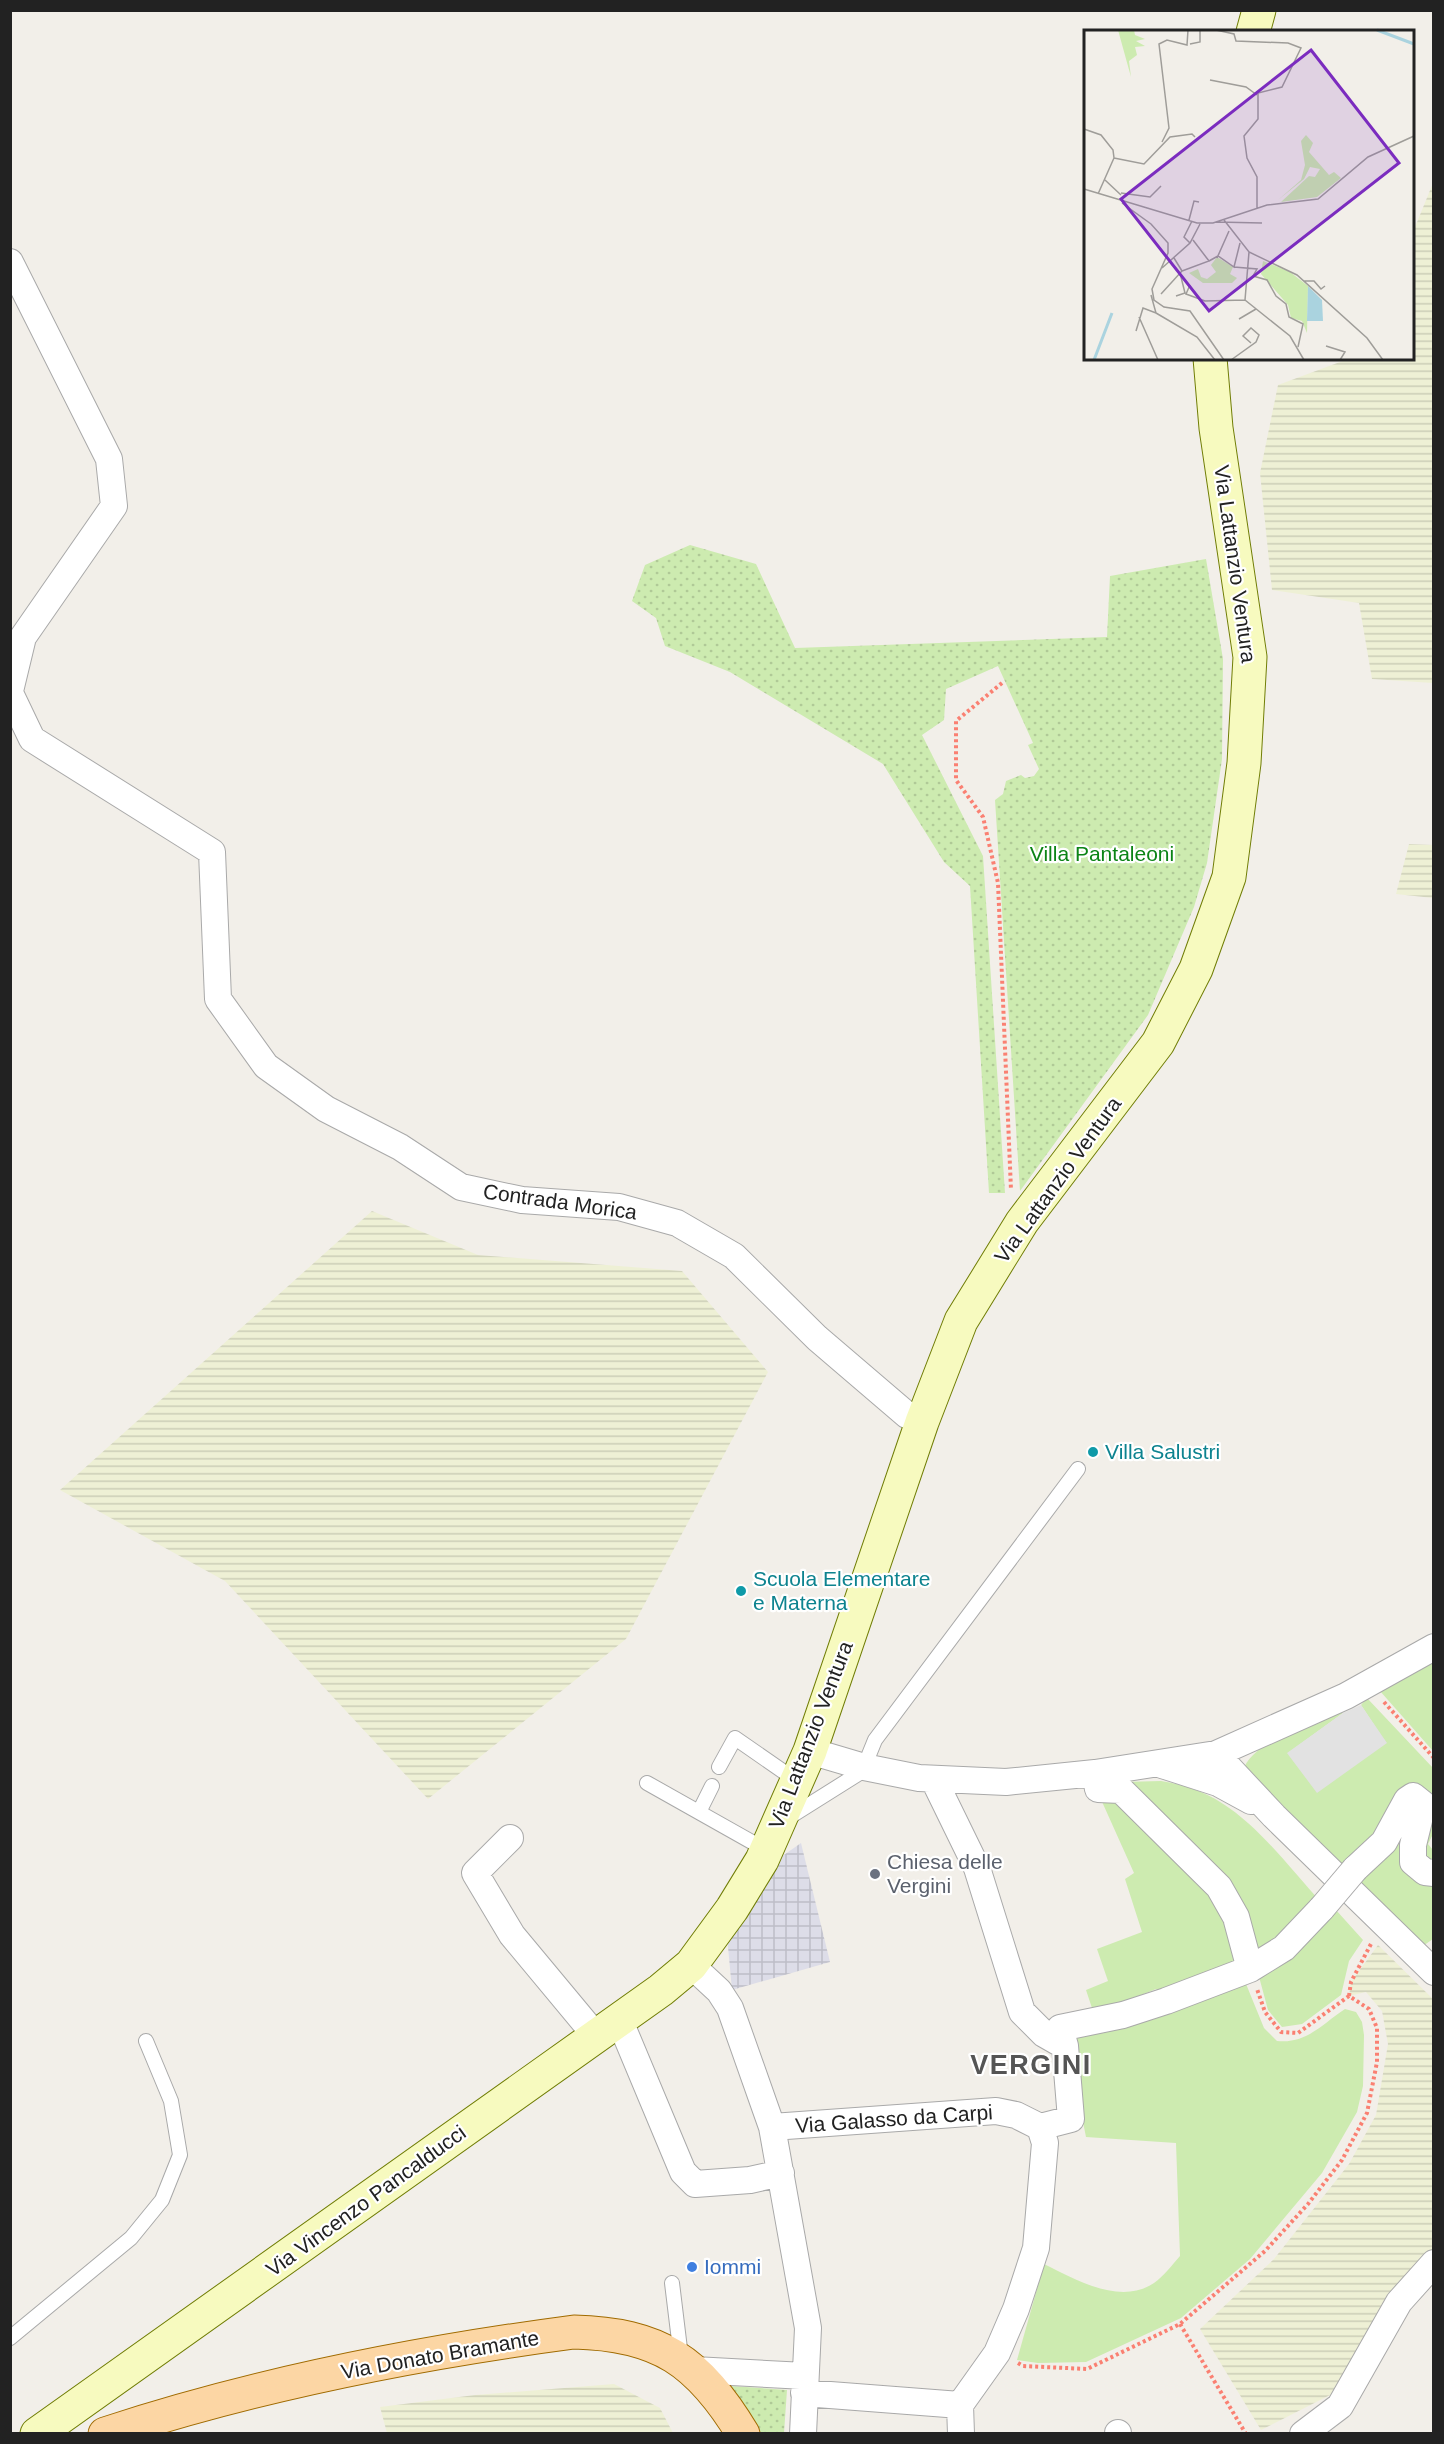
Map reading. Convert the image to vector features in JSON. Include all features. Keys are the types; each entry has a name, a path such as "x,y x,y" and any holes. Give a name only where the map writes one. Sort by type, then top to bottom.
{"main road":[{"path":"1253,30 1259,10"},
{"name":"Via Lattanzio Ventura","path":"691,1965 732,1909 771,1838 810,1751 922,1422 961,1321 1022,1222 1158,1043 1196,969 1228,877 1244,763 1250,657 1216,428 1210,360"},
{"name":"Via Vincenzo Pancalducci","path":"37,2433 290,2256 661,1990 691,1965"},
{"name":"Via Donato Bramante","path":"105,2433 216,2400 393,2360 574,2331 602,2332 651,2343 688,2364 725,2403 743,2433"}],"street":[{"path":"10,262 109,459 114,506 23,637 13,703"},
{"name":"Contrada Morica","path":"13,703 32,739 212,852 218,999 266,1066 326,1109 400,1147 461,1187 522,1200 619,1207 677,1223 734,1256 817,1338 907,1415 922,1422"},
{"path":"810,1751 864,1767 934,1780 1006,1782 1156,1764 1216,1754 1369,1685 1434,1647"},
{"path":"1216,1754 1274,1816 1434,1972"},
{"path":"1156,1764 1218,1784 1245,1797 1274,1816"},
{"path":"1095,1773 1098,1789 1121,1790 1219,1887 1236,1917 1250,1969"},
{"path":"934,1780 977,1868 1022,2012 1044,2034 1063,2037 1155,2005 1250,1969 1284,1948 1355,1869 1384,1842 1407,1800 1413,1796 1423,1804 1413,1845 1413,1862 1425,1872 1434,1873"},
{"path":"510,1838 475,1873 512,1935 607,2028 683,2172 694,2184 750,2181 781,2173"},
{"name":"Via Galasso da Carpi","path":"691,1965 718,1991 730,2008 772,2127 808,2328 804,2433"},
{"path":"961,2433 960,2405 997,2353 1016,2309 1036,2248 1045,2143 1040,2127 1071,2119 1063,2037"},
{"name":"Via Galasso da Carpi","path":"772,2127 996,2111 1016,2115 1040,2127"},
{"path":"1303,2433 1340,2406 1389,2316 1434,2263"},
{"path":"688,2364 805,2384 960,2405"}],"lane":[{"path":"647,1783 699,1812 771,1838 850,1781 864,1767 875,1740 1078,1469"},
{"path":"719,1767 735,1738 797,1781"},
{"path":"699,1812 712,1786"},
{"path":"10,2338 131,2238 162,2200 180,2155 171,2101 146,2041"},
{"path":"672,2283 688,2364"}],"path":[{"path":"1002,683 956,721 956,780 983,818 998,883 1011,1193 1013,1216 1022,1222"},
{"path":"1369,1685 1434,1758"},
{"path":"1250,1969 1264,2012 1281,2032 1298,2033 1349,1996 1351,1982 1367,1947 1387,1926"},
{"path":"997,2353 1023,2366 1087,2368 1180,2324 1265,2251 1308,2204 1342,2160 1367,2113 1377,2062 1377,2028 1370,2008 1349,1996"},
{"path":"1180,2324 1246,2433"}],"green space":[{"path":"1433,183 1434,683 1372,679 1359,603 1272,590 1260,473 1278,385 1345,360 1414,360 1414,230"},
{"name":"Villa Pantaleoni","path":"690,545 756,564 795,648 1107,637 1110,576 1206,559 1223,659 1222,759 1207,863 1194,907 1148,1015 1020,1191 995,800 1003,794 1006,781 1021,775 1025,778 1034,776 1039,769 1028,745 1033,743 998,666 946,689 944,720 922,735 983,856 1005,1193 989,1193 970,886 944,862 883,764 730,672 665,646 656,618 632,601 645,565"},
{"path":"1409,844 1433,845 1433,898 1396,894"},
{"path":"372,1211 478,1255 682,1271 768,1372 626,1639 428,1799 225,1581 60,1490"},
{"path":"1433,1660 1433,1751 1380,1691"},
{"path":"1367,1698 1433,1768 1433,1834 1428,1844 1433,1850 1433,1868 1396,1813 1342,1873 1243,1771 1257,1751 1269,1743 1298,1727 1338,1710 1343,1713 1288,1753 1386,1743 1361,1705"},
{"path":"1161,1781 1193,1789 1212,1797 1230,1809 1263,1837 1321,1902 1250,1963 1241,1916 1123,1782"},
{"path":"1099,1795 1113,1796 1210,1888 1231,1920 1241,1965 1165,1997 1156,1989 1094,2014 1086,1990 1108,1981 1097,1949 1142,1932 1125,1879 1134,1873"},
{"path":"1404,1824 1406,1843 1433,1882 1433,1939 1420,1948 1352,1881"},
{"path":"1336,1910 1363,1940 1349,1961 1341,1995 1302,2024 1282,2027 1268,2010 1258,1973"},
{"path":"1378,1945 1433,1999 1433,2251 1392,2298 1332,2394 1261,2430 1200,2329 1274,2259 1349,2164 1376,2115 1388,2044 1382,2011 1366,1992 1349,1996 1351,1982"},
{"path":"1244,1979 1264,2028 1277,2041 1288,2041 1306,2036 1345,2009 1356,2012 1362,2022 1363,2086 1357,2112 1322,2173 1250,2259 1181,2318 1086,2362 1038,2363 1017,2360 1044,2264 1083,2283 1112,2291 1127,2292 1154,2283 1180,2256 1176,2143 1086,2137 1066,2037"},
{"path":"614,2384 660,2408 673,2433 387,2433 380,2407 475,2395"},
{"path":"731,2386 787,2390 784,2433 758,2433"}],"shaded area":[{"path":"1361,1705 1387,1743 1317,1793 1287,1753 1343,1713"},
{"path":"801,1843 830,1962 732,1990 727,1936 771,1864"}],"place":[{"name":"Villa Salustri","path":"1093,1452"},
{"name":"Scuola Elementare e Materna","path":"741,1591"},
{"name":"Chiesa delle Vergini","path":"875,1874"},
{"name":"Iommi","path":"692,2267"}],"district":[{"name":"VERGINI","path":"1031,2065"}]}
